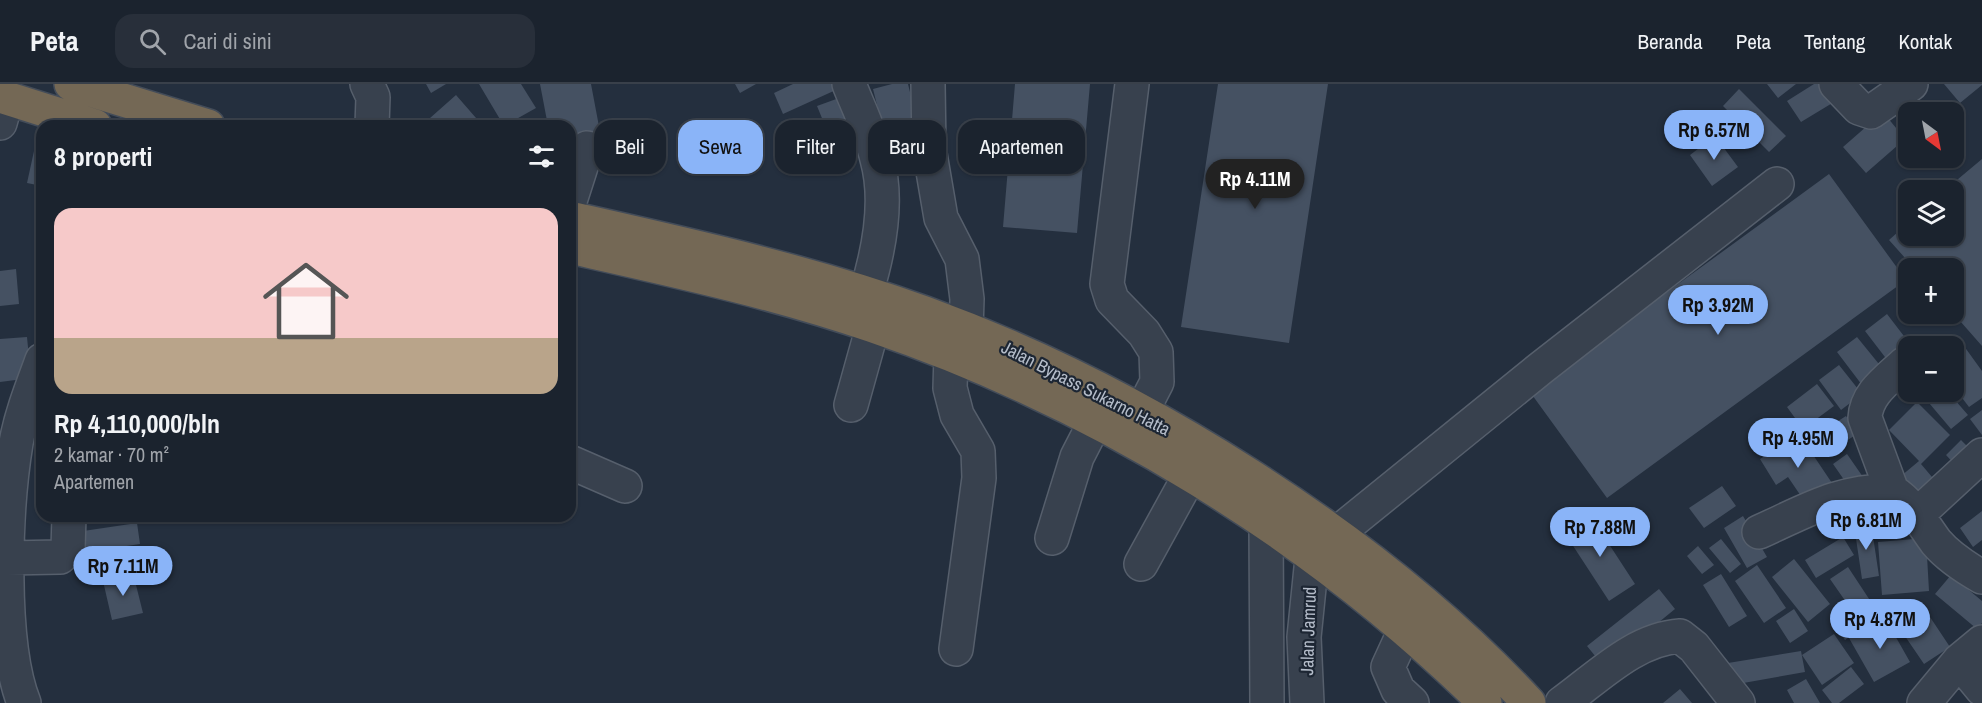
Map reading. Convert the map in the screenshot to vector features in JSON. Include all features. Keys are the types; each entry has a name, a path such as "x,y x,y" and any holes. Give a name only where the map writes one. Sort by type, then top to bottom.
{"highway":[{"path":"71,84 188,120"},
{"path":"2,106 67,120"},
{"name":"Jalan Bypass Sukarno Hatta","path":"576,219 728,253 866,293 958,342 1190,475 1266,525 1405,630 1485,703"},
{"name":"Jalan Bypass Sukarno Hatta","path":"576,249 717,280 873,326 958,342 1069,376 1141,413 1238,468 1335,535 1431,609 1528,703"}],"street":[{"path":"367,84 373,97 372,120"},
{"path":"849,84 878,160 882,200 877,258 866,293"},
{"path":"928,84 929,148 941,218 962,259 967,299 950,388 957,415 978,451 979,478 956,649"},
{"path":"1132,84 1107,284 1112,300 1144,333 1156,352 1157,382 1141,413"},
{"path":"1836,84 1859,108 1871,112 1911,84"},
{"path":"576,182 587,148"},
{"path":"1335,535 1542,368 1778,184"},
{"path":"851,405 873,326"},
{"path":"1898,370 1876,390 1865,406 1865,418 1892,491 1918,514 1938,544 1965,567 1982,577"},
{"path":"0,412 36,375"},
{"path":"24,703 16,687 9,656 3,516 16,441 36,377"},
{"path":"1052,538 1077,457 1095,422"},
{"path":"1918,514 1982,455"},
{"path":"576,465 625,486"},
{"path":"1141,564 1190,475"},
{"path":"1759,532 1835,497 1865,490 1892,491"},
{"path":"4,572 60,557 68,549 69,522"},
{"path":"1266,525 1267,703"},
{"name":"Jalan Jamrud","path":"1307,703 1304,637 1311,558"},
{"path":"1405,630 1388,667 1398,690 1412,703"},
{"path":"1562,703 1642,645 1660,637 1680,636 1694,647 1738,703"},
{"path":"1924,703 1970,652 1982,689"}],"building":[{"path":"426,84 446,84 431,93"},
{"path":"479,84 521,84 536,108 515,120 500,120"},
{"path":"540,84 591,84 598,120 594,120 594,138 576,142 576,120 547,120"},
{"path":"735,84 756,84 740,93"},
{"path":"793,84 849,84 783,114 774,93"},
{"path":"892,84 908,84 917,120 881,120 873,89"},
{"path":"1015,84 1090,84 1085,141 1085,120 1012,120"},
{"path":"1218,84 1328,84 1289,343 1181,327"},
{"path":"1767,84 1796,84 1778,98"},
{"path":"1814,84 1829,84 1839,99 1801,122 1787,101"},
{"path":"1944,84 1982,84 1961,102"},
{"path":"1739,89 1786,136 1769,152 1723,106"},
{"path":"850,94 860,120 823,120 817,106"},
{"path":"456,95 478,120 428,120"},
{"path":"1883,112 1898,130 1898,145 1866,173 1843,147"},
{"path":"1715,136 1738,167 1712,186 1690,155"},
{"path":"34,151 36,151 36,185 27,183"},
{"path":"1982,159 1982,346 1963,324 1964,258 1905,258 1889,240 1898,232 1898,246 1964,246 1964,180 1957,180"},
{"path":"1007,174 1082,174 1077,233 1003,227"},
{"path":"1829,174 1898,269 1898,286 1607,498 1530,392"},
{"path":"16,269 19,304 0,306 0,271"},
{"path":"1887,314 1904,336 1898,336 1898,353 1888,361 1865,331"},
{"path":"27,337 31,378 0,382 0,339"},
{"path":"1857,337 1883,369 1862,385 1837,352"},
{"path":"1964,346 1982,371 1982,398 1969,407 1964,400"},
{"path":"1839,365 1862,394 1841,410 1819,380"},
{"path":"1817,384 1834,406 1803,429 1787,407"},
{"path":"1917,402 1950,435 1921,464 1943,490 1919,509 1895,481 1919,461 1889,430"},
{"path":"1928,402 1957,402 1968,415 1951,429"},
{"path":"1982,410 1982,435 1970,419"},
{"path":"1846,416 1857,434 1831,451 1819,433"},
{"path":"1799,434 1834,486 1807,505 1788,477 1776,485 1760,459"},
{"path":"1961,440 1974,453 1959,469 1946,455"},
{"path":"1847,454 1863,477 1849,487 1833,464"},
{"path":"1722,486 1736,506 1704,528 1689,508"},
{"path":"1982,511 1982,540 1973,547 1960,528"},
{"path":"1590,515 1635,584 1609,601 1564,532"},
{"path":"1743,516 1767,557 1747,568 1724,528"},
{"path":"137,523 140,544 73,554 70,533"},
{"path":"1871,523 1879,576 1862,579 1854,525"},
{"path":"1843,537 1854,555 1816,578 1805,560"},
{"path":"1926,538 1929,591 1882,595 1878,542"},
{"path":"1721,539 1741,564 1730,573 1709,548"},
{"path":"1698,546 1714,565 1702,574 1687,556"},
{"path":"134,548 138,571 95,579 91,557"},
{"path":"1794,559 1830,604 1808,622 1772,577"},
{"path":"1757,565 1786,608 1764,623 1735,581"},
{"path":"1848,567 1879,614 1862,625 1830,579"},
{"path":"133,573 143,613 112,620 103,581"},
{"path":"1721,574 1747,616 1729,627 1703,585"},
{"path":"1951,575 1982,601 1982,623 1977,629 1935,594"},
{"path":"1659,589 1675,609 1604,667 1587,646"},
{"path":"1922,605 1950,647 1924,664 1896,623"},
{"path":"1794,609 1808,631 1790,643 1776,621"},
{"path":"1844,609 1860,629 1845,640 1830,619"},
{"path":"1885,618 1910,662 1874,682 1849,638"},
{"path":"1834,634 1854,663 1822,685 1802,655"},
{"path":"1801,651 1805,672 1732,685 1728,663"},
{"path":"1851,667 1864,684 1839,703 1832,703 1822,690"},
{"path":"1806,679 1820,703 1794,703 1787,690"},
{"path":"1680,689 1692,703 1663,703"}]}
